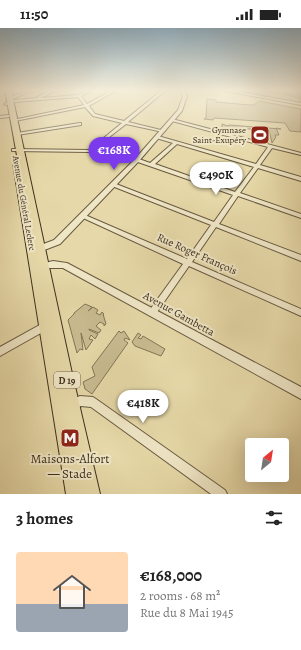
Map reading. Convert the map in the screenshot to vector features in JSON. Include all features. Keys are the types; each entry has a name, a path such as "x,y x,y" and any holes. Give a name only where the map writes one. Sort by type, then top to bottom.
{"main road":[{"name":"Avenue du Général Leclerc","path":"8,118 17,134 18,150 50,326 60,413 75,494"},
{"name":"Avenue du Général Leclerc","path":"8,118 18,150"},
{"name":"Avenue du Général Leclerc","path":"50,326 72,404 91,494"}],"street":[{"path":"8,118 49,112"},
{"path":"91,112 94,115 163,131"},
{"path":"18,150 90,151 137,112"},
{"path":"36,250 57,242 114,185 179,112"},
{"path":"173,120 301,154"},
{"path":"17,134 80,124"},
{"path":"158,137 301,179"},
{"path":"151,165 176,142"},
{"path":"152,313 271,146"},
{"path":"137,160 301,216"},
{"path":"114,185 301,258"},
{"name":"Rue Roger François","path":"83,216 301,313"},
{"name":"Avenue Gambetta","path":"40,268 53,264 64,265 301,393"},
{"path":"0,352 36,329 50,326"},
{"path":"60,413 72,404 84,401 94,402 221,494"}],"shaded area":[{"path":"206,112 301,112 301,132 290,131 285,123 214,118 213,120 204,119 206,118"},
{"path":"222,124 228,126 276,129 279,135 275,135 276,137 272,143 269,130 229,128 229,133 222,131"},
{"path":"85,304 92,307 88,311 93,307 98,310 96,313 100,315 102,312 104,314 106,324 104,326 104,324 100,322 96,326 101,330 99,333 89,329 98,334 95,339 91,335 89,339 93,340 86,350 81,333 83,350 80,349 77,353 68,320"},
{"path":"119,331 121,333 124,331 130,340 125,338 124,340 128,343 92,394 85,389 83,382 95,376 92,367"},
{"path":"138,333 141,335 138,338 141,339 143,336 165,349 161,356 135,346 132,342"}],"place":[{"name":"Gymnase Saint-Exupéry","path":"260,135"},
{"name":"Maisons-Alfort — Stade","path":"70,438"}]}
